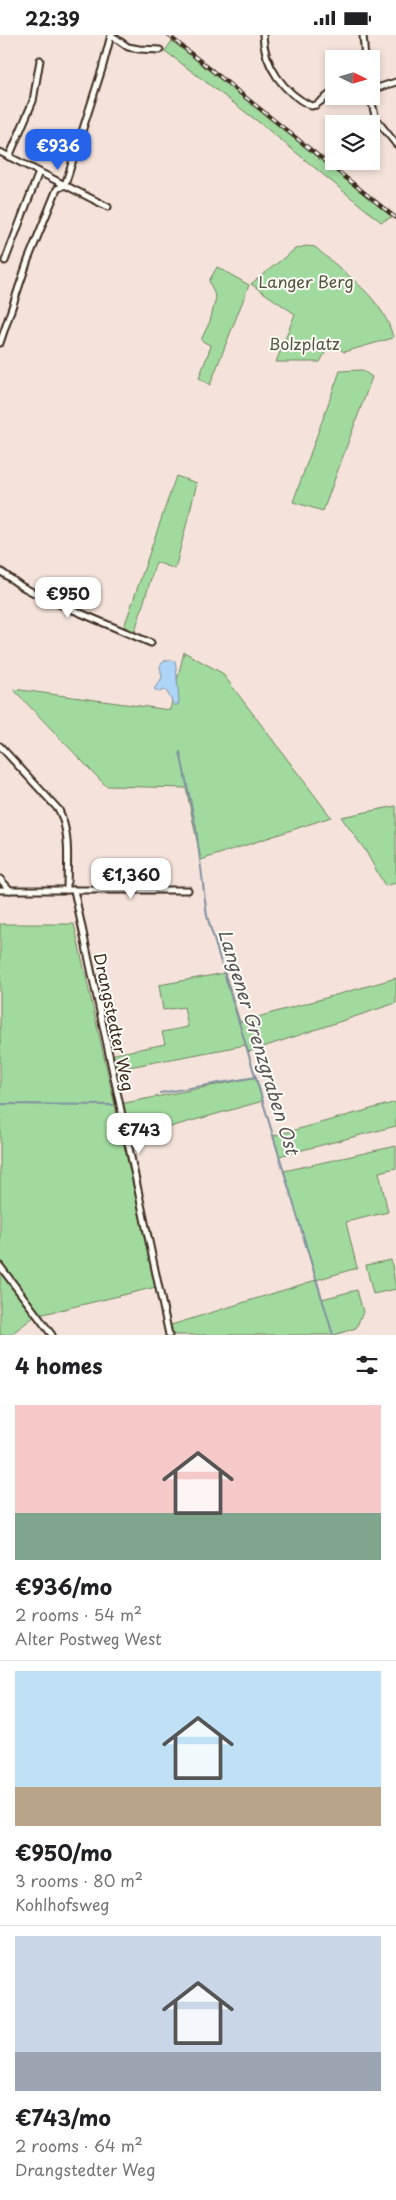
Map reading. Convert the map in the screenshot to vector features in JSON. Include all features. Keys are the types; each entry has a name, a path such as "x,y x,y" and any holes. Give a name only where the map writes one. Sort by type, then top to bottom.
{"street":[{"path":"0,343 44,217 57,189 64,185 102,69 111,35 128,47 160,49"},
{"path":"264,35 267,54 275,75 282,85 311,106 316,105 325,98"},
{"path":"363,35 364,50"},
{"path":"9,157 33,101 40,60"},
{"path":"380,88 396,82"},
{"path":"372,105 376,119 396,145"},
{"path":"0,152 108,207"},
{"path":"5,261 39,172"},
{"path":"0,571 38,595 150,643"},
{"path":"0,746 59,810 64,819 68,830 67,890"},
{"path":"0,879 10,890"},
{"path":"0,890 188,890"},
{"name":"Drangstedter Weg","path":"74,890 168,1335"},
{"path":"0,1266 52,1335"}],"green space":[{"path":"172,41 325,163 325,170 333,170 392,217 381,222 265,127 165,51"},
{"name":"Langer Berg","path":"306,246 315,247 362,288 382,311 389,324 393,338 344,352 331,342 320,362 276,362 295,314 251,284 295,249"},
{"path":"217,267 249,285 210,385 199,378 211,346 201,340 210,321 216,298 209,281"},
{"path":"362,370 372,377 323,511 293,502 340,371"},
{"path":"176,476 197,483 175,569 156,562 135,631 124,627"},
{"path":"184,652 222,673 331,817 201,860 186,788 106,786 13,689 170,710"},
{"path":"396,806 396,883 385,886 365,850 341,817"},
{"path":"0,924 74,924 156,1287 35,1316 10,1335 0,1335"},
{"path":"225,973 240,1022 396,978 396,1003 248,1052 246,1045 113,1070 110,1055 165,1044 162,1032 188,1027 184,1007 163,1010 159,985"},
{"path":"256,1077 263,1101 127,1139 120,1104"},
{"path":"396,1102 396,1126 279,1156 273,1136"},
{"path":"396,1146 396,1168 379,1172 388,1212 346,1222 357,1268 316,1280 284,1171"},
{"path":"391,1260 396,1289 373,1294 366,1265"},
{"path":"316,1280 322,1299 357,1290 363,1312 356,1328 334,1335 171,1335 168,1326"}],"water":[{"path":"171,660 175,662 176,667 178,705 174,705 164,690 159,692 154,689 162,678 160,666 164,661"}],"waterway":[{"name":"Langener Grenzgraben Ost","path":"180,752 196,828 207,916 333,1335"},
{"path":"160,1093 256,1077"},
{"path":"0,1104 113,1105"}],"railway":[{"path":"168,35 396,218"}],"park label":[{"name":"Bolzplatz","path":"304,344"}]}
